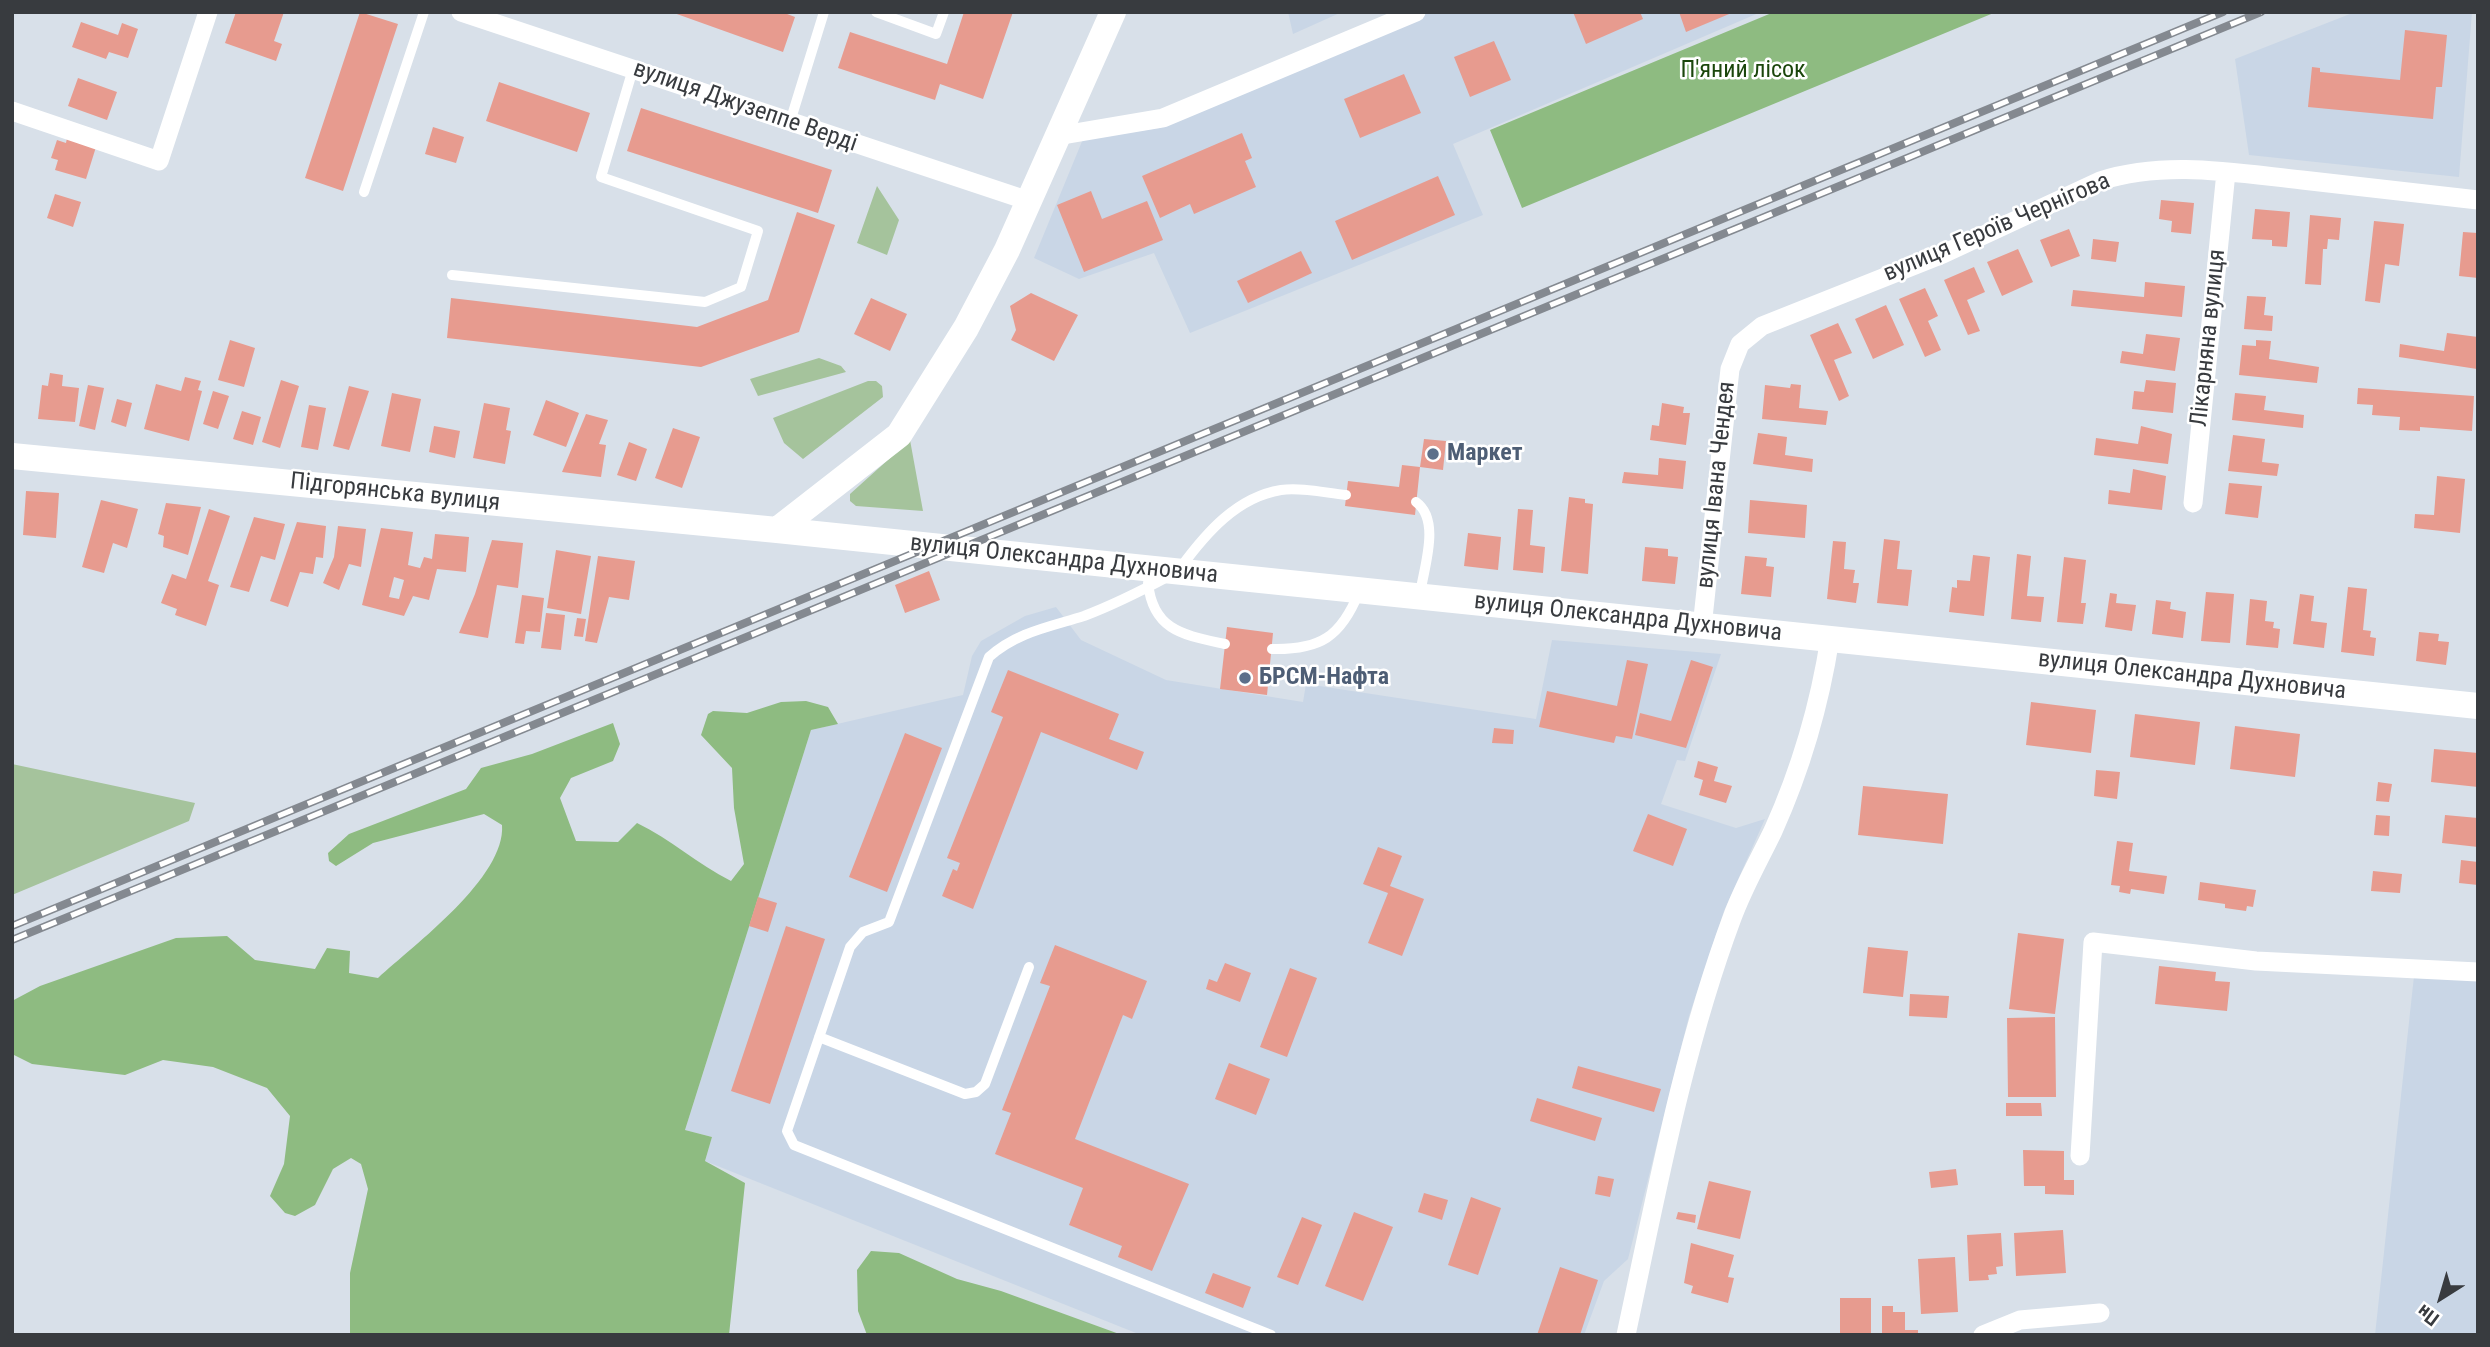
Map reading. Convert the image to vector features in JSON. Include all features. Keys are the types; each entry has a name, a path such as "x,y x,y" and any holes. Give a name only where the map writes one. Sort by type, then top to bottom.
{"main road":[{"path":"778,530 899,435 966,328 1029,201 1113,12"},
{"name":"Підгорянська вулиця","path":"12,456 778,530"},
{"name":"вулиця Олександра Духновича","path":"778,530 1147,578 1177,572 2478,705"}],"street":[{"path":"12,111 159,161 208,12"},
{"name":"вулиця Джузеппе Верді","path":"461,12 1029,201"},
{"path":"1057,136 1163,118 1416,12"},
{"name":"вулиця Героїв Чернігова","path":"1740,344 1762,326 1943,254 2100,181 2126,173 2163,169 2226,172 2478,200"},
{"name":"Лікарняна вулиця","path":"2193,503 2226,172"},
{"name":"вулиця Івана Чендея","path":"1702,627 1730,369 1740,344"},
{"path":"1626,1335 1684,1078 1707,996 1732,918 1790,786 1821,685 1830,638"},
{"path":"2081,1156 2093,942 2256,961 2478,972"},
{"path":"1983,1335 2020,1320 2100,1312"}],"lane":[{"path":"365,192 424,12"},
{"path":"790,122 824,12"},
{"path":"876,12 936,34 944,12"},
{"path":"452,275 705,302 741,287 758,230 601,177 632,69"},
{"path":"1177,572 1223,519 1258,497 1283,490 1346,495"},
{"path":"1416,502 1428,513 1430,525 1420,598"},
{"path":"1225,644 1172,629 1156,616 1147,578 1094,611 1006,642 989,657 889,922 863,932 850,947 787,1131 794,1145 1271,1335"},
{"path":"1272,649 1312,646 1330,636 1349,617 1359,591"},
{"path":"819,1037 965,1094 976,1092 985,1084 1028,967"}],"shaded area":[{"path":"1288,12 1342,12 1293,34"},
{"path":"1427,12 1761,12 1453,144 1483,215 1190,333 1154,253 1079,279 1034,258 1083,139 1160,128"},
{"path":"2355,12 2472,12 2459,177 2249,155 2235,59"},
{"path":"1056,607 1081,640 1166,680 1303,702 1306,684 1536,719 1552,640 1721,654 1685,761 1677,760 1661,804 1736,828 1765,819 1724,911 1689,1016 1628,1259 1604,1281 1584,1335 1141,1335 705,1161 712,1137 685,1130 811,730 963,695 972,656 981,641 1025,616"},
{"path":"2414,976 2478,978 2478,1335 2375,1335"}],"green space":[{"name":"П'яний лісок","path":"1774,12 1996,12 1522,208 1490,130"},
{"path":"877,186 899,220 887,255 857,243"},
{"path":"819,358 841,366 846,372 758,396 750,379"},
{"path":"868,381 876,381 882,386 883,397 803,459 784,443 773,418"},
{"path":"910,440 923,511 856,506 850,501 850,494"},
{"path":"806,701 828,707 838,724 811,730 685,1130 712,1137 705,1161 745,1183 729,1335 350,1335 350,1273 368,1189 361,1164 351,1158 333,1169 315,1205 295,1216 285,1213 270,1196 284,1164 290,1116 267,1088 213,1067 163,1060 125,1075 32,1064 12,1054 12,1001 40,986 176,938 227,936 255,960 315,969 327,948 350,951 349,973 378,978 434,929 474,888 499,845 502,825 484,814 373,843 336,866 329,861 328,853 349,834 466,789 481,768 532,754 613,723 620,744 613,761 571,778 560,798 576,841 618,842 637,823 731,881 744,864 734,808 732,768 701,735 708,714 713,711 747,713 781,702"},
{"path":"12,764 195,803 189,821 12,895"},
{"path":"871,1251 899,1253 957,1279 1001,1291 1122,1335 867,1335 858,1311 857,1270"}],"building":[{"path":"236,12 284,12 274,41 282,44 276,61 225,43"},
{"path":"360,12 398,24 343,191 305,178"},
{"path":"782,12 795,17 783,52 674,13"},
{"path":"964,12 1013,12 983,99 940,84 935,100 838,68 850,32 947,64"},
{"path":"1573,12 1640,12 1643,19 1586,44"},
{"path":"1679,12 1734,12 1686,32"},
{"path":"81,22 118,35 122,23 138,29 128,58 109,52 106,59 72,47"},
{"path":"2405,30 2447,35 2442,87 2436,87 2433,119 2308,107 2312,67 2320,68 2320,72 2400,80"},
{"path":"1494,41 1511,80 1470,97 1454,57"},
{"path":"1404,74 1421,113 1360,138 1344,99"},
{"path":"78,78 117,92 107,120 68,106"},
{"path":"499,82 590,113 577,152 486,121"},
{"path":"641,108 832,170 818,213 627,151"},
{"path":"433,127 464,137 456,163 425,154"},
{"path":"1242,133 1252,158 1245,161 1256,187 1194,214 1190,204 1160,218 1142,176"},
{"path":"67,138 96,147 86,179 55,170 58,160 51,158 57,140 66,143"},
{"path":"1438,176 1455,215 1352,260 1335,221"},
{"path":"1091,191 1102,219 1147,201 1163,240 1084,272 1057,205"},
{"path":"55,194 81,202 73,227 47,218"},
{"path":"2161,200 2194,203 2191,234 2171,232 2172,221 2159,219"},
{"path":"2255,209 2290,212 2287,247 2272,246 2272,240 2252,239"},
{"path":"797,212 835,225 799,332 701,367 447,338 451,298 697,327 768,300"},
{"path":"2310,215 2341,218 2339,240 2328,239 2327,249 2323,249 2321,285 2305,284"},
{"path":"2374,221 2404,224 2399,266 2385,264 2380,303 2365,301"},
{"path":"2069,229 2080,256 2051,267 2040,240"},
{"path":"2463,232 2478,233 2478,278 2459,276"},
{"path":"2093,239 2119,242 2116,262 2091,259"},
{"path":"2018,249 2033,282 2002,296 1987,262"},
{"path":"1301,251 1312,273 1248,303 1237,281"},
{"path":"1974,267 1985,292 1967,300 1980,331 1968,335 1944,280"},
{"path":"2145,282 2185,286 2182,317 2071,306 2073,290 2144,297"},
{"path":"1925,288 1938,316 1928,321 1941,350 1925,357 1899,299"},
{"path":"1031,293 1078,315 1054,361 1011,340 1016,330 1010,306"},
{"path":"2247,296 2266,297 2264,315 2273,316 2272,331 2244,329"},
{"path":"871,298 907,314 890,351 854,334"},
{"path":"1886,305 1904,345 1873,359 1855,319"},
{"path":"1838,323 1852,353 1834,360 1849,396 1839,401 1810,335"},
{"path":"2447,333 2478,337 2477,369 2399,357 2400,344 2444,351"},
{"path":"2146,334 2180,338 2175,371 2120,363 2122,351 2143,354"},
{"path":"230,340 255,348 244,387 218,380"},
{"path":"2256,340 2271,341 2269,359 2319,367 2317,383 2239,375 2242,345 2256,346"},
{"path":"50,373 63,375 62,386 79,388 75,422 38,419 42,385 48,386"},
{"path":"185,377 201,381 198,390 202,391 189,441 144,429 156,384 181,391"},
{"path":"281,380 299,386 280,448 262,442"},
{"path":"2146,380 2176,383 2173,413 2132,409 2134,391 2144,392"},
{"path":"1791,384 1801,385 1799,408 1828,411 1826,425 1762,419 1765,385 1790,388"},
{"path":"88,385 104,388 95,430 79,426"},
{"path":"349,386 369,391 349,450 333,446"},
{"path":"2358,388 2474,396 2472,431 2420,427 2420,431 2399,430 2400,417 2372,415 2373,405 2357,404"},
{"path":"213,391 229,396 218,429 203,424"},
{"path":"392,393 421,399 410,452 381,446"},
{"path":"2235,393 2266,396 2264,410 2304,415 2303,428 2232,420"},
{"path":"117,399 132,403 126,427 111,422"},
{"path":"546,400 579,413 566,447 533,435"},
{"path":"484,403 510,408 506,430 511,431 505,464 473,458"},
{"path":"1662,403 1684,407 1683,413 1690,413 1686,445 1650,440 1652,425 1659,426"},
{"path":"309,405 326,408 318,450 301,447"},
{"path":"242,411 261,417 253,445 233,439"},
{"path":"586,414 608,420 599,444 606,445 601,477 562,472"},
{"path":"434,426 460,431 455,458 429,452"},
{"path":"2141,426 2172,434 2168,464 2094,455 2096,438 2138,444"},
{"path":"673,428 700,437 682,488 655,478"},
{"path":"1758,433 1787,437 1785,455 1813,459 1812,472 1753,464"},
{"path":"2233,435 2265,439 2262,462 2279,464 2277,476 2228,471"},
{"name":"Маркет","path":"1424,439 1446,441 1443,470 1420,467"},
{"path":"629,442 647,449 636,481 617,475"},
{"path":"1659,458 1686,461 1683,489 1622,483 1624,472 1658,475"},
{"path":"1402,465 1420,467 1415,515 1345,506 1348,481 1399,487"},
{"path":"2133,469 2166,476 2162,510 2108,504 2109,490 2130,493"},
{"path":"2437,476 2465,479 2460,533 2414,528 2415,514 2434,515"},
{"path":"2229,483 2262,486 2258,518 2225,514"},
{"path":"26,491 59,493 56,538 23,535"},
{"path":"1569,497 1585,499 1585,503 1593,504 1588,574 1561,571"},
{"path":"101,500 138,509 127,548 113,543 104,573 82,567"},
{"path":"1750,500 1807,505 1805,538 1748,533"},
{"path":"166,503 201,507 188,555 163,547 164,536 158,534"},
{"path":"209,509 230,516 208,581 219,585 206,626 175,615 177,609 161,603 172,574 186,579"},
{"path":"1518,509 1533,510 1530,545 1545,547 1543,573 1513,570"},
{"path":"254,517 285,524 275,560 261,556 249,592 230,587"},
{"path":"297,522 326,526 323,558 316,557 313,574 300,572 288,607 270,601"},
{"path":"338,526 366,529 361,567 349,564 339,590 323,583 334,557"},
{"path":"381,528 413,532 408,565 420,568 424,557 432,559 435,534 469,537 466,572 437,569 429,600 413,596 404,616 362,605","holes":["394,577 404,580 399,599 389,597"]},
{"path":"1468,533 1501,537 1498,570 1464,566"},
{"path":"1884,539 1900,541 1897,569 1912,570 1908,606 1877,603"},
{"path":"492,540 523,543 518,588 497,585 488,638 459,633 475,594"},
{"path":"1833,541 1846,542 1844,569 1855,570 1853,583 1859,583 1856,603 1827,599"},
{"path":"1645,547 1668,549 1668,556 1678,557 1675,584 1642,581"},
{"path":"556,550 591,556 581,614 547,608"},
{"path":"2017,554 2031,556 2027,596 2044,597 2041,622 2011,619"},
{"path":"1973,555 1990,557 1984,616 1949,612 1952,587 1957,588 1957,580 1970,581"},
{"path":"598,556 635,561 629,600 609,597 597,643 585,641"},
{"path":"1745,556 1767,558 1766,566 1774,567 1771,597 1741,594"},
{"path":"2064,557 2086,560 2081,603 2086,603 2083,624 2057,622"},
{"path":"929,571 940,600 905,613 895,585"},
{"path":"2348,587 2367,589 2363,630 2371,631 2370,637 2376,638 2374,656 2341,652"},
{"path":"2206,592 2234,594 2230,643 2201,641"},
{"path":"2110,593 2117,594 2116,603 2136,605 2132,631 2105,627"},
{"path":"2300,594 2314,596 2311,621 2327,623 2324,648 2293,644"},
{"path":"522,595 544,598 540,632 526,631 524,644 515,643"},
{"path":"2250,599 2267,601 2265,621 2274,622 2273,628 2280,629 2278,648 2246,645"},
{"path":"2156,600 2171,602 2170,609 2186,612 2183,638 2152,634"},
{"path":"546,613 565,615 561,650 541,648"},
{"path":"577,618 586,619 583,637 574,636"},
{"path":"1227,627 1273,633 1267,695 1220,689"},
{"path":"2419,632 2439,634 2438,641 2449,642 2446,665 2416,661"},
{"path":"1627,660 1648,664 1632,739 1616,736 1614,743 1539,727 1547,691 1617,706"},
{"path":"1691,660 1713,667 1686,748 1635,735 1640,713 1671,721"},
{"path":"1008,670 1119,714 1109,739 1144,752 1137,770 1041,732 973,909 942,896 953,869 957,871 960,863 947,858 1003,717 991,712"},
{"path":"2031,702 2096,710 2091,753 2026,745"},
{"path":"2135,714 2200,722 2195,765 2130,757"},
{"path":"2235,726 2300,734 2295,777 2230,769"},
{"path":"1494,728 1514,730 1513,744 1492,743"},
{"path":"905,733 942,748 887,892 849,877"},
{"path":"2434,749 2478,753 2478,787 2431,782"},
{"path":"1698,761 1718,767 1714,781 1732,786 1726,803 1699,795 1703,780 1694,777"},
{"path":"2096,770 2120,772 2117,799 2094,796"},
{"path":"2378,782 2392,784 2389,802 2376,801"},
{"path":"1863,786 1948,794 1943,844 1858,835"},
{"path":"1648,814 1687,829 1673,866 1633,851"},
{"path":"2376,815 2390,816 2389,836 2374,835"},
{"path":"2445,815 2478,818 2478,847 2442,843"},
{"path":"2117,841 2133,843 2129,871 2167,876 2164,894 2131,889 2130,894 2119,892 2120,886 2111,885"},
{"path":"1378,847 1402,856 1390,886 1424,899 1402,956 1368,943 1388,893 1363,884"},
{"path":"2461,860 2478,862 2478,885 2459,883"},
{"path":"2373,871 2402,874 2400,893 2371,891"},
{"path":"2200,882 2256,890 2253,907 2247,906 2246,911 2225,908 2225,904 2198,900"},
{"path":"758,897 777,903 768,932 749,926"},
{"path":"786,926 825,939 770,1104 731,1091"},
{"path":"2018,933 2064,939 2055,1014 2009,1009"},
{"path":"1055,945 1147,981 1132,1019 1123,1015 1075,1139 1189,1184 1152,1271 1118,1257 1122,1246 1069,1225 1083,1188 995,1154 1011,1113 1002,1110 1050,986 1040,983"},
{"path":"1868,947 1908,951 1903,997 1863,993"},
{"path":"1225,963 1251,973 1240,1002 1206,989 1209,979 1217,982"},
{"path":"2159,966 2216,972 2215,981 2230,982 2227,1011 2155,1004"},
{"path":"1290,968 1317,978 1287,1057 1260,1047"},
{"path":"1910,994 1949,996 1947,1018 1909,1016"},
{"path":"2055,1017 2056,1097 2008,1097 2007,1018"},
{"path":"1229,1063 1270,1079 1256,1115 1215,1099"},
{"path":"1578,1066 1661,1089 1654,1112 1572,1088"},
{"path":"1537,1098 1602,1118 1595,1141 1530,1121"},
{"path":"2006,1103 2041,1103 2042,1116 2006,1116"},
{"path":"2023,1150 2064,1151 2064,1180 2074,1180 2074,1195 2045,1194 2045,1186 2024,1186"},
{"path":"1956,1169 1958,1185 1931,1188 1929,1172"},
{"path":"1598,1176 1614,1179 1610,1197 1595,1194"},
{"path":"1709,1181 1751,1191 1740,1239 1697,1229"},
{"path":"1424,1193 1448,1200 1442,1220 1418,1212"},
{"path":"1471,1197 1501,1208 1478,1275 1448,1265"},
{"path":"1354,1212 1393,1227 1363,1301 1325,1286"},
{"path":"1678,1212 1696,1215 1695,1223 1676,1219"},
{"path":"1302,1217 1322,1225 1298,1285 1277,1277"},
{"path":"2063,1230 2066,1273 2016,1276 2014,1233"},
{"path":"2001,1233 2003,1266 1996,1267 1997,1274 1988,1275 1989,1280 1969,1281 1967,1235"},
{"path":"1691,1243 1734,1255 1728,1277 1734,1278 1728,1303 1691,1293 1693,1286 1684,1283"},
{"path":"1955,1257 1958,1312 1921,1314 1918,1259"},
{"path":"1560,1267 1598,1280 1580,1335 1537,1335"},
{"path":"1213,1273 1251,1287 1243,1308 1205,1293"},
{"path":"1840,1298 1871,1298 1871,1335 1840,1335"},
{"path":"1882,1306 1893,1306 1893,1312 1905,1312 1905,1330 1918,1330 1918,1335 1882,1335"}],"railway":[{"path":"12,926 2223,12"},
{"path":"12,940 2261,12"}],"place":[{"name":"Маркет","path":"1433,454"},
{"name":"БРСМ-Нафта","path":"1245,678"}]}
